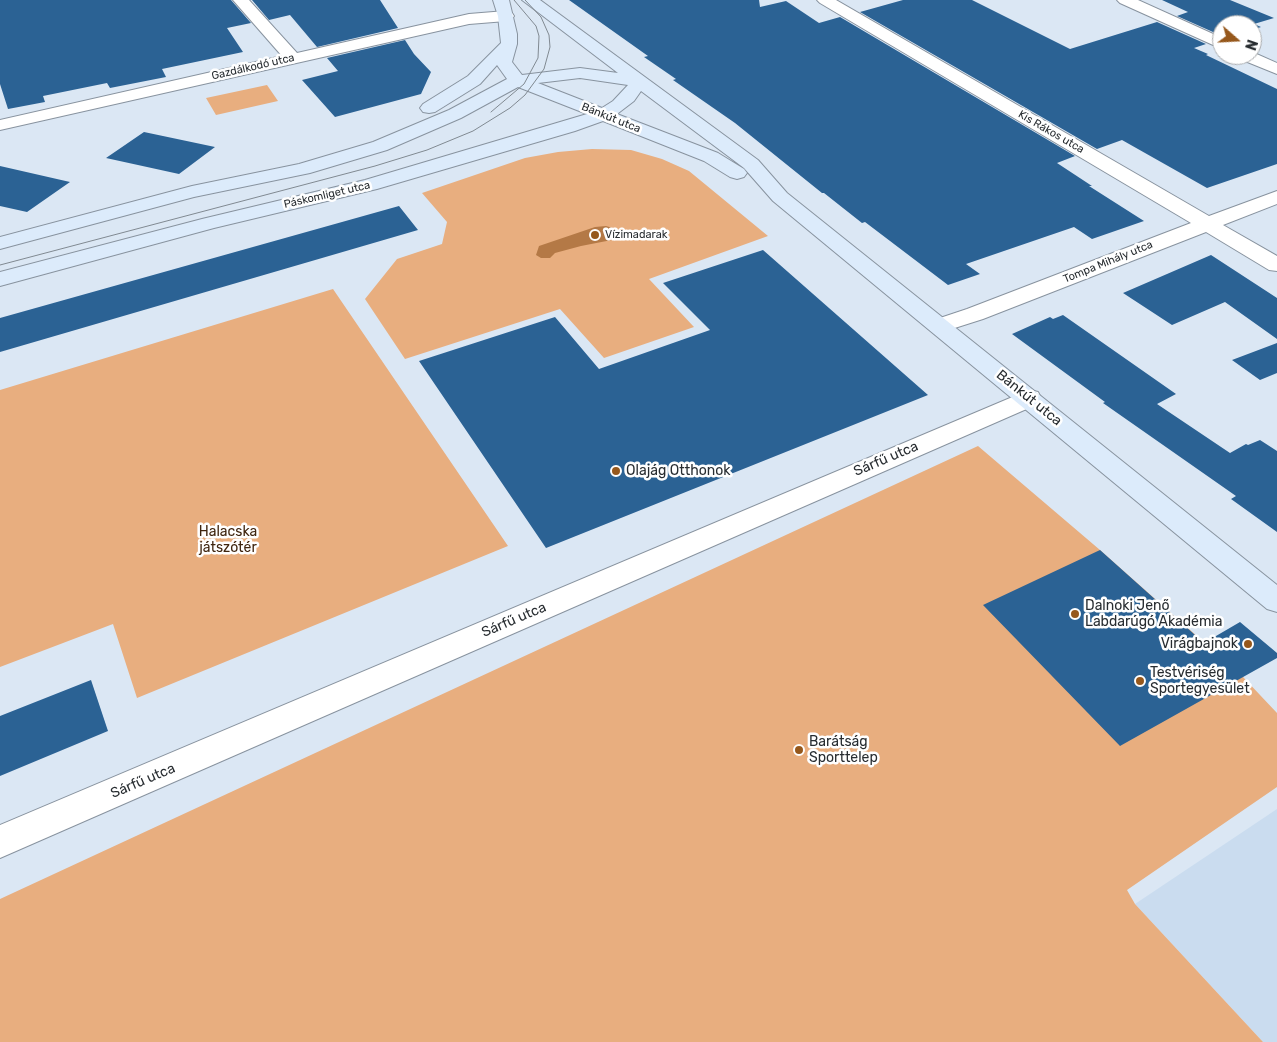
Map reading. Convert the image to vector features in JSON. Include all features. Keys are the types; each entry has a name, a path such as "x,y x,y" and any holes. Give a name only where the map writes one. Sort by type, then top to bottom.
{"street":[{"path":"241,0 292,58"},
{"name":"Bánkút utca","path":"530,0 751,164 780,197 1277,601"},
{"name":"Kis Rákos utca","path":"825,0 1277,265"},
{"path":"1125,0 1212,39"},
{"path":"503,8 509,44 504,62 518,82"},
{"name":"Gazdálkodó utca","path":"0,125 469,19 503,8"},
{"path":"331,161 458,91 486,70 509,44"},
{"path":"1262,62 1277,69"},
{"path":"0,243 192,192 331,161 414,133 455,114 507,85 518,82 553,75 580,73 638,81"},
{"name":"Páskomliget utca","path":"0,279 209,222 370,185 569,127 602,115 620,105 628,97 638,81"},
{"name":"Bánkút utca","path":"518,82 711,157 780,197"},
{"path":"508,145 604,135 678,145"},
{"name":"Tompa Mihály utca","path":"939,326 975,314 1277,197"},
{"name":"Sárfű utca","path":"0,842 1029,398"}],"shaded area":[{"path":"606,226 629,233 627,237 555,253 550,258 541,258 536,255 539,246 595,227"},
{"path":"1277,809 1277,1042 1263,1042 1135,904"}],"green space":[{"path":"267,85 278,101 216,115 206,98"},
{"path":"592,149 631,150 662,159 689,171 768,236 649,279 694,327 604,358 560,309 405,359 365,299 397,259 442,244 447,222 422,193 525,158 558,152"},
{"name":"Halacska játszótér","path":"333,289 508,546 137,698 113,624 0,667 0,390"},
{"name":"Barátság Sporttelep","path":"978,446 1100,550 1243,677 1277,713 1277,787 1127,890 1135,904 1263,1042 0,1042 0,899"}],"building":[{"path":"0,0 231,0 251,23 227,28 243,52 162,69 166,77 110,88 107,83 43,96 45,102 8,109 0,84"},
{"path":"252,0 380,0 398,28 317,47 290,15 269,20"},
{"path":"569,0 759,0 760,7 786,1 819,23 840,17 1075,156 1057,163 1144,221 1092,239 1074,227 966,264 980,274 948,285 865,222 862,223 822,193 735,123 673,80 676,79 644,57 648,56"},
{"path":"903,0 972,0 1070,49 1157,22 1206,44 1194,48 1208,54 1206,55 1212,58 1212,65 1227,65 1277,89 1277,164 1207,188 1122,140 1097,149 860,12"},
{"path":"1162,0 1230,0 1274,18 1262,22 1262,15 1212,15 1212,32 1177,16 1188,12"},
{"path":"405,40 414,54 431,72 421,94 335,117 302,80 338,71 327,58"},
{"path":"144,132 215,147 179,174 106,158"},
{"path":"0,166 70,182 27,212 0,206"},
{"path":"399,206 418,230 0,352 0,318"},
{"name":"Olajág Otthonok","path":"763,250 928,395 546,548 419,361 555,317 599,369 710,330 663,283"},
{"path":"1211,255 1277,298 1277,339 1225,302 1172,325 1123,293"},
{"path":"1063,315 1176,394 1157,404 1230,453 1246,444 1248,445 1260,440 1277,451 1277,532 1231,499 1236,496 1103,403 1105,402 1012,334 1050,317 1053,319"},
{"path":"1277,343 1277,373 1260,380 1232,360"},
{"path":"1100,550 1204,643 1240,622 1277,653 1277,658 1120,746 983,605"},
{"path":"91,680 108,731 0,776 0,716"}],"tram line":[{"path":"491,112 524,84 538,58 539,36 536,26 514,0"},
{"path":"0,265 375,166 427,150 473,131 510,108 525,95 544,69 550,47 549,35 541,17 525,0"}],"place":[{"name":"Vízimadarak","path":"595,235"},
{"name":"Olajág Otthonok","path":"616,471"},
{"name":"Dalnoki Jenő Labdarúgó Akadémia","path":"1075,614"},
{"name":"Virágbajnok","path":"1248,644"},
{"name":"Testvériség Sportegyesület","path":"1140,681"},
{"name":"Barátság Sporttelep","path":"799,750"}]}
